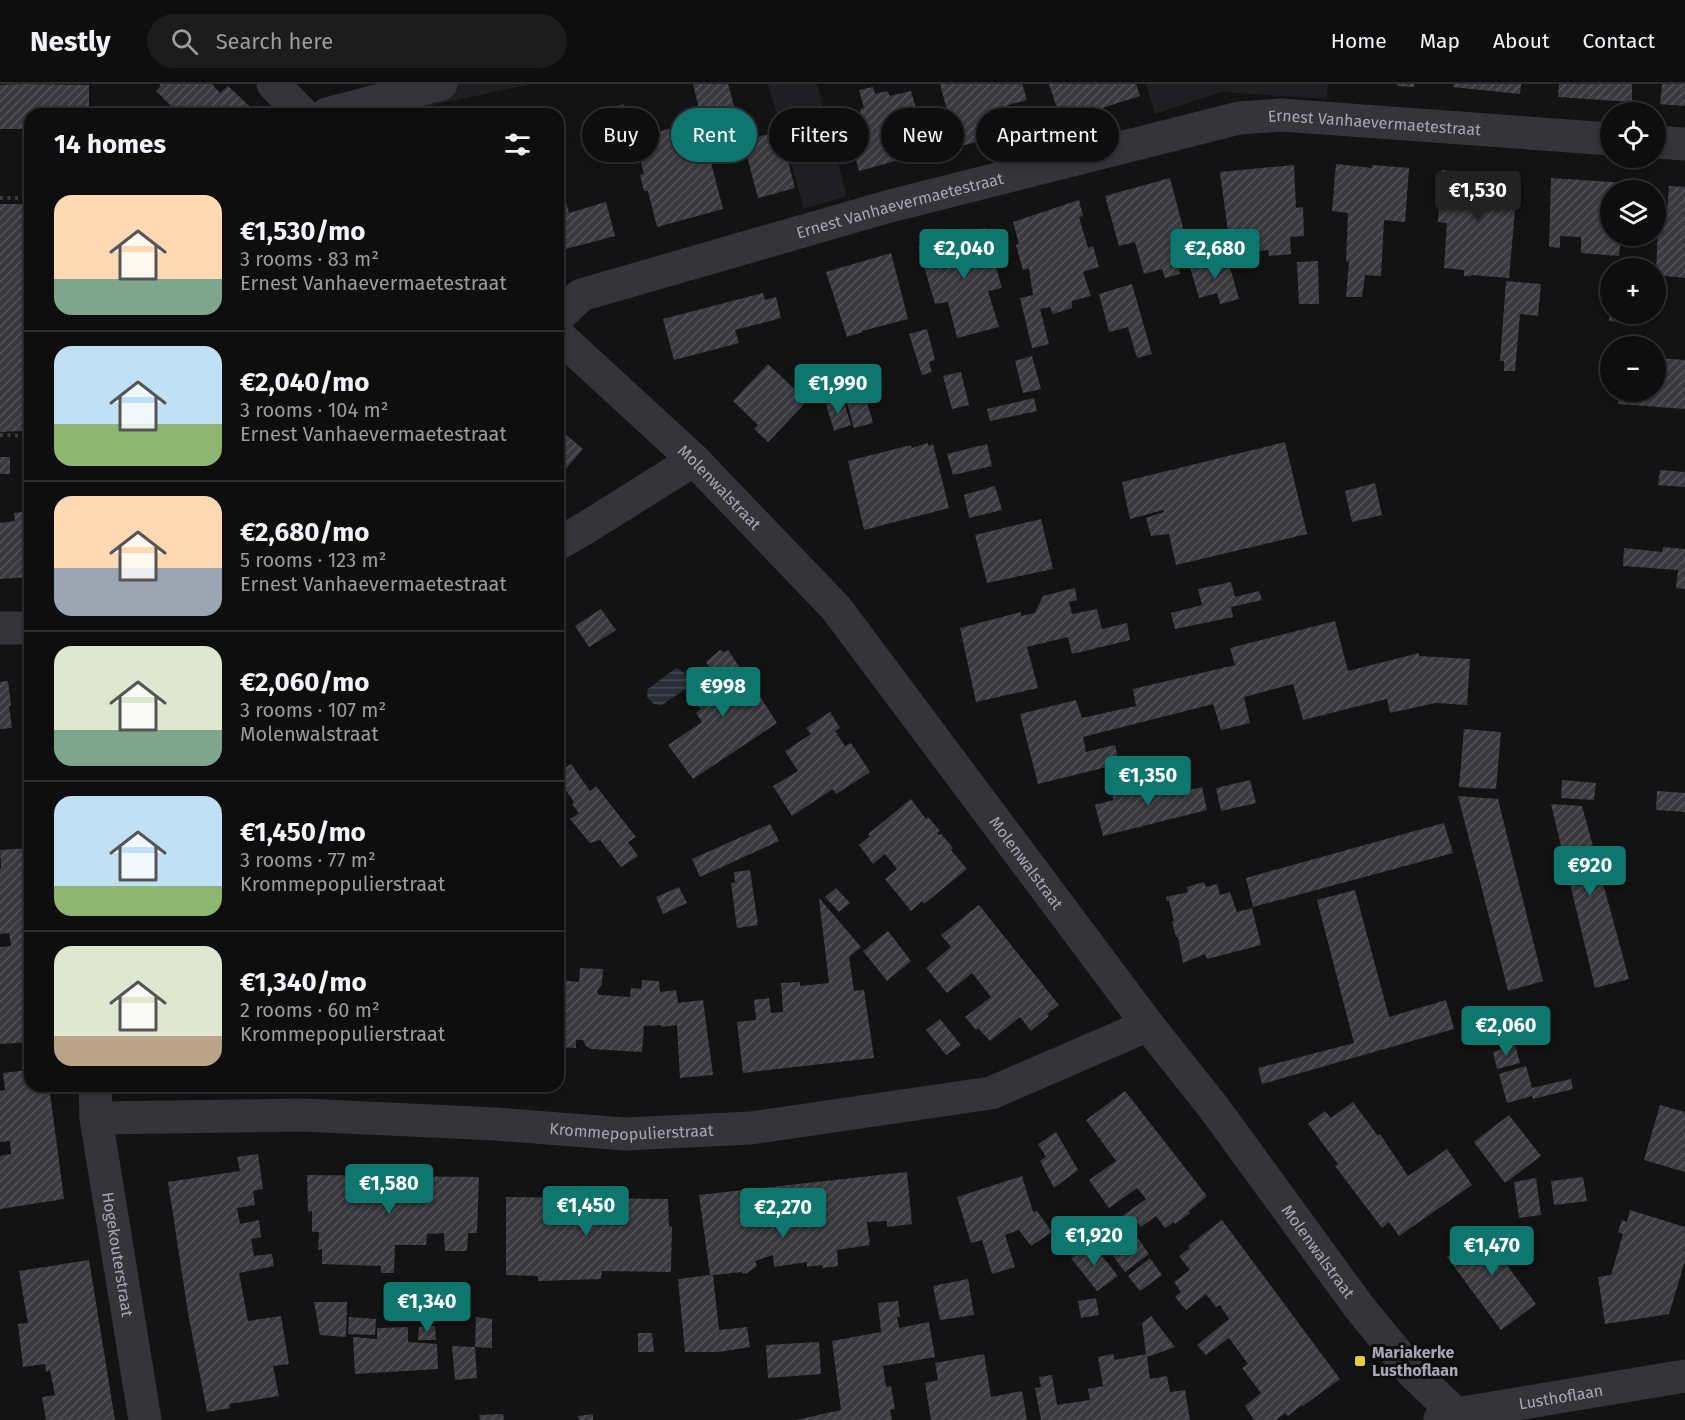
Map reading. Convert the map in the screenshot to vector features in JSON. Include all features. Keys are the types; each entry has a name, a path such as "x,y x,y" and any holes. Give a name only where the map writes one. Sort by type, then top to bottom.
{"street":[{"path":"273,84 297,108"},
{"path":"350,108 441,84"},
{"name":"Ernest Vanhaevermaetestraat","path":"564,311 580,295 890,206 1239,118 1281,115 1600,138"},
{"path":"1666,143 1685,144"},
{"name":"Molenwalstraat","path":"564,340 694,459 836,608 1148,1025 1214,1108 1366,1315 1452,1418"},
{"path":"564,540 694,459"},
{"path":"0,628 24,628"},
{"name":"Krommepopulierstraat","path":"96,1118 302,1115 496,1124 625,1134 751,1128 991,1094 1148,1025"},
{"name":"Hogekouterstraat","path":"94,1092 96,1118 145,1420"},
{"name":"Lusthoflaan","path":"1452,1418 1685,1376"}],"path":[{"path":"0,198 24,198"},
{"path":"0,435 24,436"}],"shaded area":[{"path":"402,84 531,84 420,108 364,108"},
{"path":"768,84 817,84 823,108 775,108"},
{"path":"1146,84 1328,84 1327,99 1221,92 1155,114"},
{"path":"790,162 838,162 847,196 804,209"},
{"path":"676,668 686,675 687,688 662,705 654,704 647,697 648,689"}],"building":[{"path":"159,84 212,84 220,93 228,86 252,108 173,108 156,91 161,86"},
{"path":"693,84 728,84 735,108 699,108"},
{"path":"940,84 1022,84 1027,100 1008,105 1008,108 976,108 976,142 964,145 964,108 946,108"},
{"path":"1049,84 1136,84 1140,96 1102,108 1057,108"},
{"path":"1397,84 1414,84 1414,87 1397,86"},
{"path":"1454,84 1521,84 1520,94 1453,87"},
{"path":"1559,84 1632,84 1632,102 1558,97"},
{"path":"1662,84 1685,84 1685,106 1660,102"},
{"path":"0,85 89,85 89,108 24,108 24,129 0,129"},
{"path":"873,87 875,94 887,91 890,96 911,91 916,108 881,108 881,162 892,162 859,171 857,162 869,162 869,108 864,108 859,90"},
{"path":"624,104 625,108 610,108"},
{"path":"671,128 671,162 711,162 723,209 657,227 648,191 644,191 640,175 644,174 641,162 659,162 659,132"},
{"path":"769,134 769,162 788,162 795,188 758,198 749,162 757,162 757,137"},
{"path":"1336,164 1372,168 1372,165 1409,168 1405,222 1384,220 1381,276 1365,275 1362,297 1346,297 1349,262 1346,261 1348,213 1332,211"},
{"path":"1294,165 1296,208 1303,207 1304,236 1290,237 1291,254 1269,256 1268,250 1246,253 1244,231 1228,232 1220,172"},
{"path":"1442,170 1518,177 1509,278 1464,276 1464,270 1444,268 1447,223 1438,222"},
{"path":"1170,178 1187,243 1174,246 1180,274 1165,278 1162,269 1144,274 1135,242 1119,246 1105,196"},
{"path":"1551,178 1600,181 1600,246 1620,246 1619,256 1581,253 1581,237 1560,236 1560,248 1549,247"},
{"path":"1669,186 1685,187 1685,278 1666,276 1666,258 1657,258 1657,246 1666,246"},
{"path":"564,194 569,213 606,202 615,236 564,249"},
{"path":"1079,200 1083,216 1079,217 1088,248 1093,246 1099,267 1083,272 1091,296 1072,301 1072,308 1053,314 1050,307 1040,309 1049,344 1032,348 1020,298 1033,295 1029,268 1023,270 1013,222"},
{"path":"0,204 24,204 24,431 0,432"},
{"path":"985,228 1002,288 988,291 999,327 957,338 948,302 935,304 918,246"},
{"path":"891,253 908,319 847,337 826,272"},
{"path":"1227,257 1239,299 1220,304 1217,293 1199,298 1190,267"},
{"path":"1318,261 1319,304 1299,304 1297,262"},
{"path":"1506,281 1541,284 1538,316 1520,314 1515,371 1504,371 1504,361 1500,361"},
{"path":"1132,284 1152,354 1137,358 1128,327 1109,332 1099,294"},
{"path":"763,293 765,300 776,297 781,318 735,330 739,343 674,360 663,319"},
{"path":"927,329 935,360 929,362 932,372 922,375 909,334"},
{"path":"1032,356 1041,389 1023,393 1015,361"},
{"path":"1666,359 1685,360 1685,409 1618,404 1618,402 1666,402"},
{"path":"768,364 807,401 768,442 754,429 758,425 733,401"},
{"path":"961,372 969,405 952,409 943,376"},
{"path":"859,375 873,423 854,428 841,380"},
{"path":"1034,398 1037,411 990,421 987,409"},
{"path":"843,399 851,425 834,431 826,404"},
{"path":"564,433 583,449 564,471"},
{"path":"1285,442 1307,534 1176,565 1169,534 1151,536 1146,518 1164,512 1163,510 1130,519 1122,482"},
{"path":"928,443 928,446 933,444 949,508 864,530 848,461"},
{"path":"987,444 992,466 953,475 947,454"},
{"path":"0,457 10,457 10,474 0,474"},
{"path":"1660,470 1685,472 1685,487 1658,485"},
{"path":"1375,483 1382,515 1352,522 1345,491"},
{"path":"995,486 1002,510 969,518 964,495"},
{"path":"24,512 24,577 0,579 0,523 15,521 14,513"},
{"path":"1041,519 1053,569 987,583 975,535"},
{"path":"1663,547 1685,549 1685,589 1676,588 1678,570 1623,566 1624,548 1662,552"},
{"path":"1231,582 1235,597 1259,591 1262,600 1231,607 1233,617 1175,629 1171,613 1202,605 1198,589"},
{"path":"1075,588 1077,600 1069,602 1072,614 1097,609 1102,629 1127,623 1130,640 1072,654 1068,637 1027,647 1038,688 976,702 960,628 1021,612 1021,616 1035,613 1043,596"},
{"path":"601,609 616,630 589,647 575,626"},
{"path":"1335,621 1348,671 1419,653 1419,656 1470,659 1467,705 1435,703 1390,713 1387,699 1303,720 1293,684 1244,697 1250,723 1221,730 1213,704 1083,737 1086,752 1115,745 1119,764 1038,784 1020,714 1076,700 1082,718 1136,706 1133,689 1235,665 1230,648"},
{"path":"720,650 724,652 728,650 743,672 750,674 760,689 759,695 777,723 693,779 668,745 702,722 696,713 701,709 695,701 719,681 706,662"},
{"path":"8,681 12,728 0,729 0,682"},
{"path":"830,712 840,728 835,731 845,746 851,743 870,772 836,794 833,789 792,816 773,786 798,771 785,751 811,734 806,728"},
{"path":"1464,729 1501,732 1496,789 1459,787"},
{"path":"571,764 590,791 596,786 636,837 628,842 638,856 621,867 600,840 590,843 570,819 579,813 564,788 564,769"},
{"path":"1250,780 1256,803 1221,811 1216,788"},
{"path":"1562,780 1596,783 1594,800 1561,798"},
{"path":"1165,781 1166,785 1179,783 1181,792 1202,787 1207,810 1103,836 1095,805 1113,800 1112,794"},
{"path":"1657,791 1685,793 1685,812 1656,810"},
{"path":"1458,796 1498,799 1543,981 1508,991"},
{"path":"911,799 926,819 928,817 940,831 937,833 941,834 953,848 951,850 967,869 924,904 922,901 911,911 885,879 897,869 885,854 873,864 859,845 870,836 868,834"},
{"path":"1551,804 1582,806 1629,979 1595,988"},
{"path":"1444,823 1453,853 1253,907 1246,878"},
{"path":"770,824 779,841 700,877 692,859"},
{"path":"24,848 24,1042 0,1044 0,947 11,946 9,933 0,934 0,850"},
{"path":"750,870 758,925 737,928 731,883 735,883 734,872"},
{"path":"1204,882 1206,887 1217,884 1220,895 1230,892 1237,912 1252,908 1261,945 1207,959 1205,954 1183,963 1169,901 1166,897 1188,892 1187,887"},
{"path":"679,887 687,903 663,914 656,897"},
{"path":"836,888 850,903 839,912 825,897"},
{"path":"1355,890 1389,1017 1446,1000 1454,1029 1262,1084 1258,1068 1354,1043 1317,900"},
{"path":"819,899 861,947 849,957 854,991 864,990 874,1058 743,1073 737,1022 756,1020 754,1000 769,998 771,1013 783,1012 781,983 800,982 800,986 829,983"},
{"path":"979,905 1059,1005 1031,1031 1020,1017 990,1041 965,1017 991,997 972,973 947,993 926,968 951,947 941,935"},
{"path":"888,931 911,961 887,981 863,951"},
{"path":"580,968 603,969 602,984 597,991 599,995 630,997 631,988 641,989 642,980 659,981 660,992 676,990 678,1003 703,1000 713,1075 680,1078 677,1025 644,1026 642,1052 591,1049 583,1040 576,1040 576,1048 564,1047 564,981 579,982"},
{"path":"940,1019 961,1045 946,1055 926,1030"},
{"path":"1515,1045 1520,1063 1497,1069 1493,1052"},
{"path":"1526,1066 1532,1088 1571,1079 1573,1089 1507,1103 1499,1074"},
{"path":"24,1070 24,1092 50,1092 64,1199 0,1209 0,1156 11,1154 10,1141 0,1142 0,1091 5,1090 3,1073"},
{"path":"1125,1091 1207,1196 1189,1211 1190,1213 1165,1228 1156,1216 1141,1227 1137,1222 1123,1232 1115,1221 1146,1199 1137,1188 1109,1208 1089,1180 1116,1161 1086,1120"},
{"path":"1353,1102 1378,1136 1380,1134 1408,1176 1447,1149 1472,1185 1399,1236 1389,1222 1382,1228 1335,1166 1338,1164 1308,1124 1325,1111 1331,1118"},
{"path":"1660,1105 1685,1112 1685,1172 1644,1160"},
{"path":"1509,1115 1541,1156 1505,1183 1474,1142"},
{"path":"1056,1132 1078,1170 1054,1188 1040,1161 1046,1157 1038,1144"},
{"path":"258,1154 263,1189 253,1191 255,1205 237,1208 240,1224 259,1220 261,1237 251,1239 254,1256 272,1254 274,1266 239,1273 248,1321 281,1316 289,1364 273,1366 279,1396 229,1404 230,1408 207,1412 188,1313 168,1182 240,1171 237,1157"},
{"path":"907,1172 912,1224 887,1227 887,1221 867,1222 870,1245 837,1250 838,1266 807,1267 807,1262 774,1267 773,1255 755,1261 757,1266 747,1273 713,1275 719,1330 747,1327 750,1347 718,1352 685,1352 678,1279 710,1275 699,1195"},
{"path":"307,1175 479,1177 477,1233 468,1233 467,1251 445,1251 444,1233 427,1234 426,1245 395,1245 394,1273 381,1273 381,1266 322,1264 322,1249 318,1250 319,1232 312,1232 312,1211 308,1212"},
{"path":"1022,1176 1033,1212 1037,1211 1052,1232 1031,1246 1019,1230 1005,1235 1015,1267 992,1274 982,1240 971,1243 957,1197"},
{"path":"1583,1177 1587,1201 1554,1205 1551,1181"},
{"path":"1536,1178 1541,1215 1519,1218 1514,1182"},
{"path":"506,1197 668,1199 669,1226 672,1227 671,1272 602,1271 601,1279 538,1281 538,1276 506,1275"},
{"path":"1630,1210 1685,1227 1685,1261 1669,1314 1605,1324 1598,1277 1611,1275 1623,1234 1618,1232 1622,1220 1627,1222"},
{"path":"1222,1220 1340,1379 1288,1416 1285,1413 1276,1420 1254,1420 1245,1406 1261,1393 1242,1368 1248,1364 1229,1338 1206,1355 1197,1345 1229,1319 1220,1305 1216,1307 1206,1294 1186,1310 1175,1297 1181,1292 1174,1282 1190,1270 1179,1256 1190,1248 1188,1246"},
{"path":"1498,1226 1512,1246 1499,1255 1536,1304 1501,1330 1447,1257 1483,1230 1486,1235"},
{"path":"1138,1238 1149,1254 1125,1272 1113,1256"},
{"path":"1091,1242 1118,1276 1097,1291 1071,1258"},
{"path":"1150,1258 1162,1275 1140,1291 1128,1276"},
{"path":"89,1260 115,1420 46,1420 42,1397 55,1395 50,1370 46,1372 45,1364 23,1367 18,1324 28,1323 19,1271"},
{"path":"968,1279 974,1315 940,1320 933,1286"},
{"path":"1096,1298 1099,1315 1081,1318 1078,1301"},
{"path":"898,1301 899,1328 929,1322 935,1357 883,1366 886,1387 891,1386 895,1409 890,1410 892,1420 796,1420 841,1410 832,1341 881,1332 878,1303"},
{"path":"314,1302 347,1302 346,1337 320,1335"},
{"path":"1151,1316 1175,1347 1147,1357 1150,1379 1167,1376 1170,1392 1185,1390 1190,1420 1041,1420 1035,1388 1041,1387 1039,1377 1052,1375 1057,1405 1090,1400 1088,1389 1103,1386 1098,1357 1113,1354 1115,1360 1146,1354 1142,1323"},
{"path":"349,1317 376,1319 375,1335 348,1334"},
{"path":"476,1317 492,1319 492,1348 475,1347"},
{"path":"435,1326 436,1340 418,1340 419,1327"},
{"path":"408,1327 408,1342 437,1344 438,1369 355,1374 353,1337 377,1339 377,1328"},
{"path":"638,1333 652,1333 654,1352 638,1352"},
{"path":"819,1342 821,1374 768,1378 766,1345"},
{"path":"452,1346 475,1347 477,1378 455,1380"},
{"path":"984,1354 991,1397 1022,1391 1027,1420 931,1420 925,1383 938,1380 935,1363"},
{"path":"503,1414 504,1420 480,1420 479,1415"},
{"path":"593,1414 593,1420 579,1420 578,1416"}],"place":[{"name":"Mariakerke Lusthoflaan","path":"1360,1361"}]}
